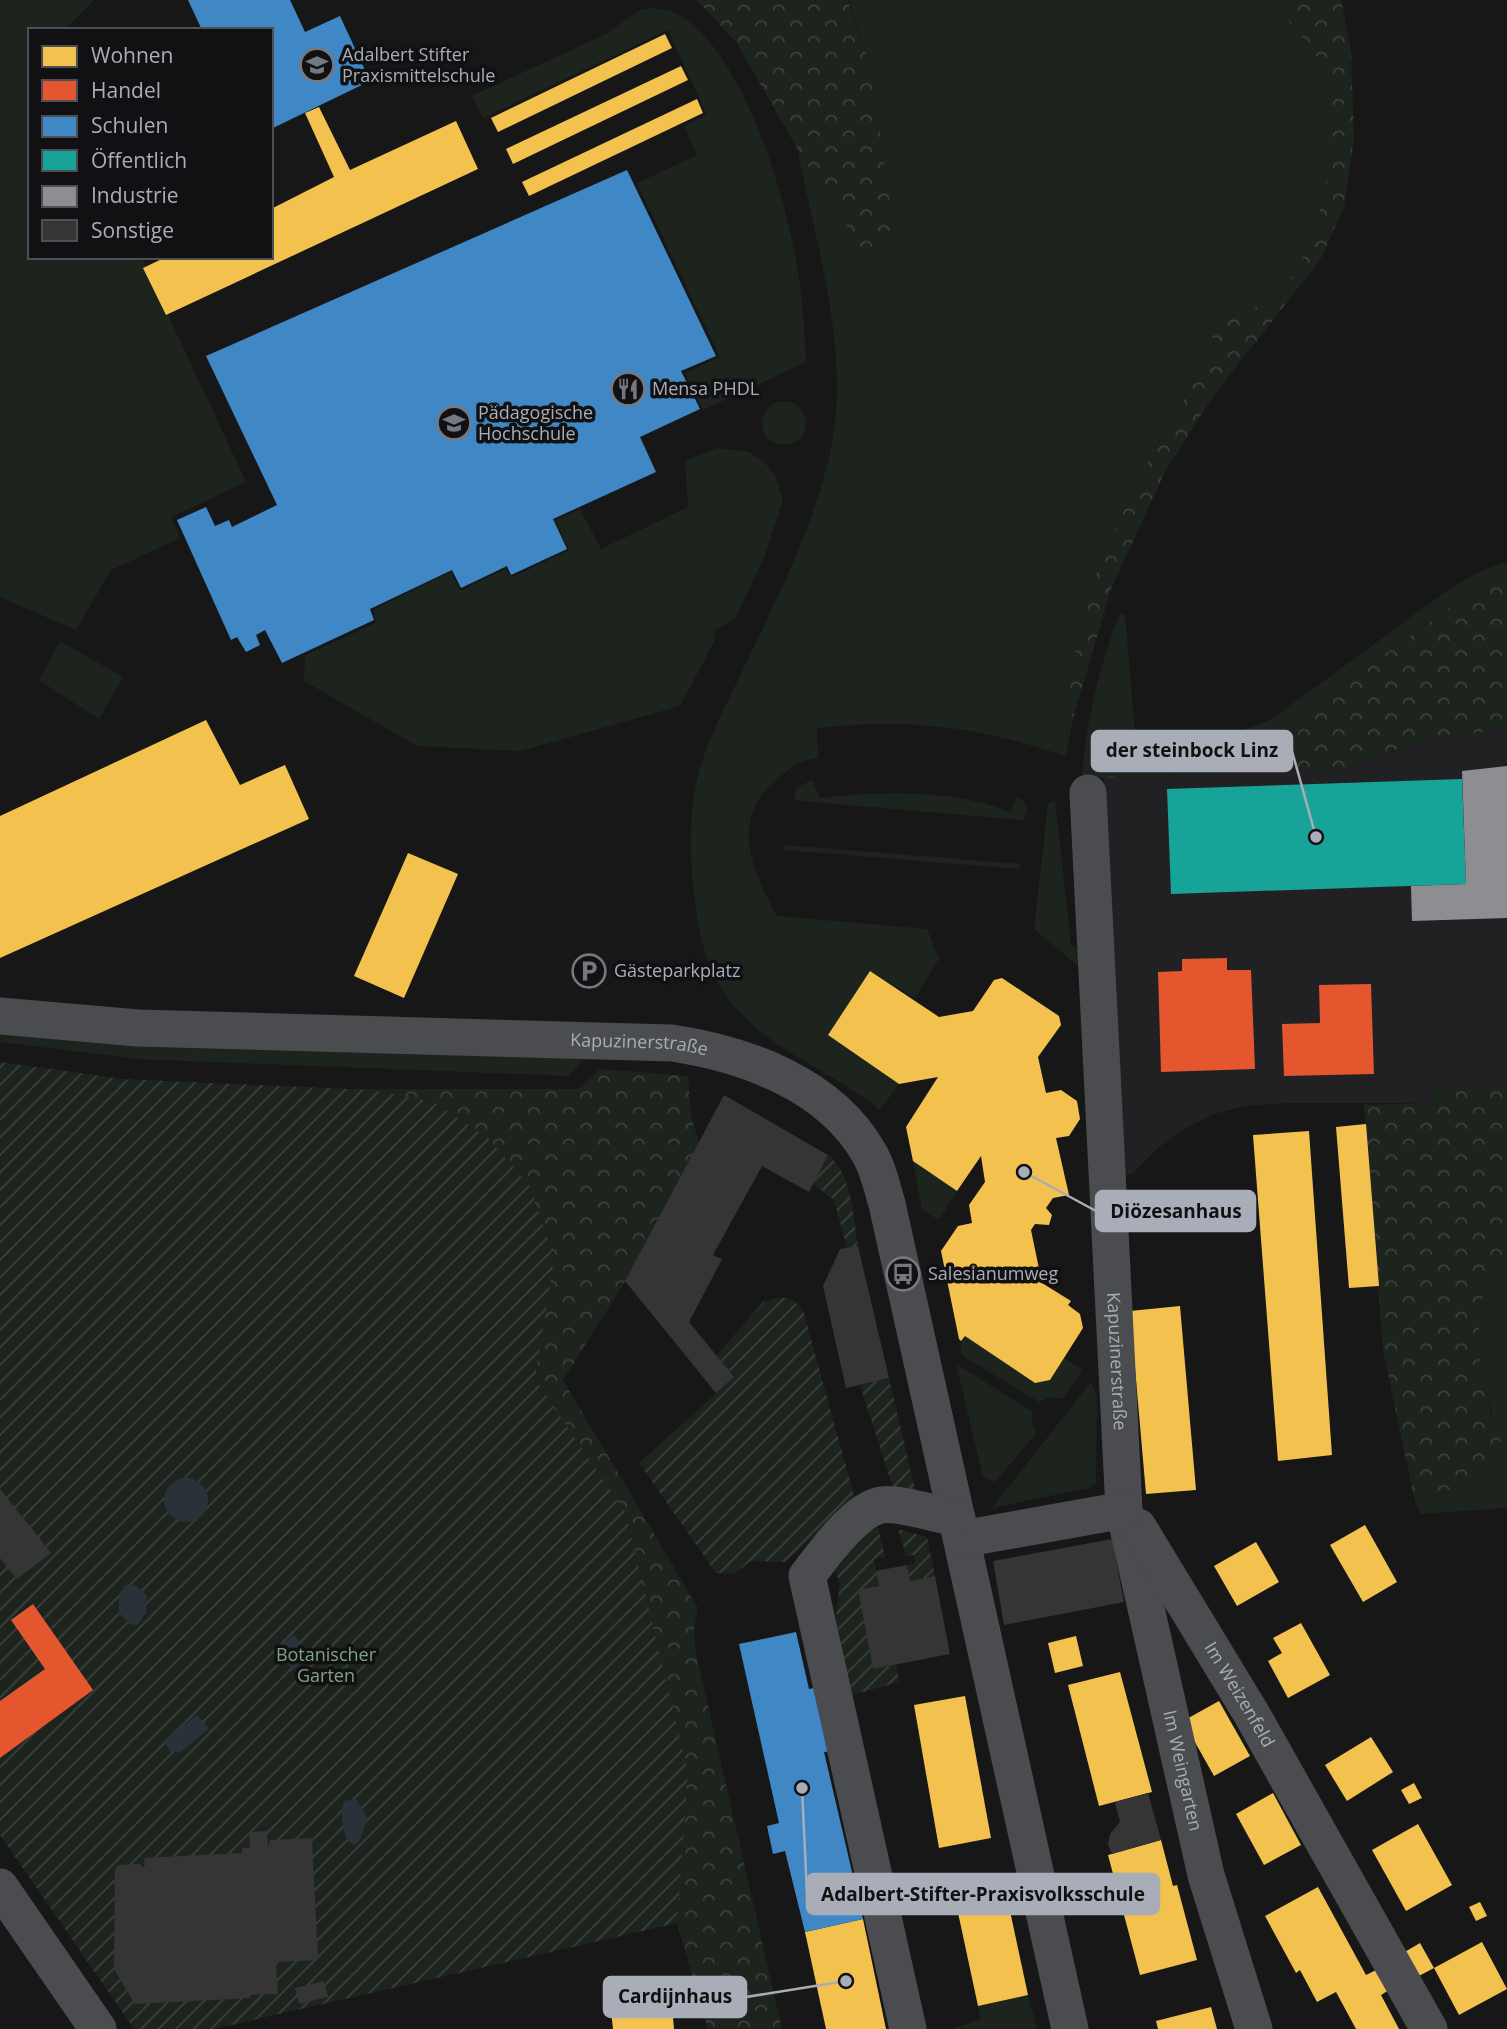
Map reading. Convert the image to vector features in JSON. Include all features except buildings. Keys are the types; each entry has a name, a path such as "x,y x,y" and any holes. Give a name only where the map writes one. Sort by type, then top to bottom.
{"street":[{"name":"Kapuzinerstraße","path":"1088,793 1124,1510"},
{"name":"Kapuzinerstraße","path":"0,1016 138,1028 672,1043 737,1056 772,1071 839,1114 859,1137 877,1170 1070,2029"},
{"path":"908,2029 807,1576 829,1548 867,1509 893,1505 959,1529 1124,1510"},
{"name":"Im Weingarten","path":"1124,1510 1206,1875 1254,2029"},
{"name":"Im Weizenfeld","path":"1124,1510 1140,1530 1251,1713 1429,2029"},
{"path":"0,1887 98,2029"}],"shaded area":[{"path":"1507,729 1507,1083 1435,1086 1434,1103 1285,1103 1246,1106 1214,1114 1184,1129 1158,1148 1132,1174 1120,1175 1104,778 1345,769 1428,738"},
{"path":"186,1478 202,1484 208,1500 202,1516 186,1522 170,1516 164,1500 170,1484"},
{"path":"125,1585 135,1585 147,1596 146,1613 137,1625 130,1624 119,1613 119,1594"},
{"path":"294,1635 311,1656 293,1670 276,1649"},
{"path":"197,1715 209,1729 180,1752 170,1752 166,1745 168,1738"},
{"path":"356,1799 368,1818 359,1842 354,1845 344,1832 342,1812 344,1801"}],"green space":[{"path":"0,0 94,0 67,28 28,28 28,259 142,259 246,482 171,517 180,538 111,570 76,630 0,597"},
{"path":"697,0 848,0 871,69 893,226 885,251 865,255 797,148 736,42"},
{"path":"849,0 1270,0 1319,61 1328,94 1330,124 1325,188 1318,220 1307,249 1292,275 1268,301 1242,313 1206,324 1215,343 1137,481 1093,581 1066,690 1073,719 1066,756 1002,738 943,727 883,724 817,728 818,758 800,763 781,775 762,795 753,812 749,828 753,863 777,916 927,929 939,959 915,998 870,971 828,1035 899,1084 880,1110 768,1037 726,996 713,973 701,935 691,862 693,799 703,758 802,542 830,453 836,415 834,339 822,261 797,148 865,254 871,69"},
{"path":"1270,0 1341,0 1351,51 1354,138 1344,207 1320,260 1214,395 1166,470 1111,589 1073,719 1066,690 1093,581 1137,481 1215,343 1206,324 1251,310 1275,295 1292,275 1307,249 1317,220 1329,155 1328,94 1319,61"},
{"path":"653,8 676,13 702,34 724,61 743,94 773,170 793,243 801,294 806,359 804,363 703,410 685,373 720,357 637,183 697,155 684,126 707,115 668,30 483,118 472,96 606,34 640,10"},
{"path":"784,401 793,402 800,407 805,414 805,432 800,439 793,444 784,445 775,444 768,439 763,432 762,423 763,414 768,407 775,402"},
{"path":"717,448 749,452 764,462 775,475 783,500 764,558 734,620 715,630 714,642 680,706 521,751 417,746 304,681 305,655 376,623 373,610 451,572 460,591 506,569 511,578 569,550 555,520 580,509 601,549 688,507 685,461"},
{"path":"1507,562 1507,575 1483,583 1292,722 1295,743 1178,754 1109,769 1104,778 1082,775 1095,693 1120,613 1125,615 1136,744 1206,737 1240,730 1272,719 1452,587 1483,570"},
{"path":"1507,575 1507,729 1427,738 1345,769 1104,778 1109,769 1155,758 1295,743 1292,722 1483,583"},
{"path":"60,641 123,677 99,719 39,680"},
{"path":"812,780 820,798 917,794 965,799 1011,812 1017,796 1024,802 1027,810 1023,820 800,801 794,798 796,788"},
{"path":"1055,801 1071,945 1087,955 1083,964 1077,965 1034,929 1048,804"},
{"path":"785,845 1020,864 1019,869 785,850"},
{"path":"0,1031 587,1055 569,1076 137,1059 0,1042"},
{"name":"Botanischer Garten","path":"0,1062 123,1079 371,1090 434,1102 489,1139 530,1187 554,1259 535,1379 625,1512 688,1771 677,1923 214,2029 134,2029 0,1835"},
{"path":"600,1069 688,1076 691,1116 699,1143 638,1261 563,1380 698,1608 694,1627 695,1649 782,2029 708,2029 677,1923 336,2000 350,1089 578,1089"},
{"path":"1507,1083 1507,1253 1501,1258 1480,1304 1478,1351 1490,1412 1501,1435 1499,1461 1460,1486 1415,1502 1383,1350 1364,1105 1434,1103 1434,1086"},
{"path":"828,1155 843,1174 847,1185 858,1246 847,1248 834,1200 813,1184"},
{"path":"913,1161 957,1191 939,1220 922,1210"},
{"path":"1507,1253 1507,1508 1420,1514 1415,1502 1460,1486 1501,1435 1481,1370 1477,1316 1482,1296 1501,1258"},
{"path":"779,1297 792,1299 803,1310 855,1499 785,1562 751,1561 733,1574 716,1573 639,1463 734,1377 716,1356 763,1302"},
{"path":"965,1336 1050,1380 1064,1358 1083,1370 1062,1399 1050,1397 1039,1402 961,1355 961,1341"},
{"path":"956,1364 1032,1411 1032,1426 1037,1432 995,1482 983,1477"},
{"path":"889,1378 915,1493 900,1494 892,1485 860,1385"},
{"path":"1091,1382 1097,1397 1096,1483 1089,1488 992,1508"},
{"path":"878,1528 885,1557 874,1559 879,1586 858,1591 873,1669 896,1665 899,1682 845,1697 833,1652 843,1651 836,1617 840,1583 835,1571 867,1533"},
{"path":"898,1529 927,1537 935,1576 910,1581 907,1565 915,1563 914,1555 906,1556"},
{"path":"1028,1995 1037,2029 952,2029 981,2019 978,2006"}],"place":[{"name":"Adalbert Stifter Praxismittelschule","path":"317,65"},
{"name":"Mensa PHDL","path":"628,389"},
{"name":"Pädagogische Hochschule","path":"454,423"},
{"name":"der steinbock Linz","path":"1316,837"},
{"name":"Gästeparkplatz","path":"589,971"},
{"name":"Diözesanhaus","path":"1024,1172"},
{"name":"Salesianumweg","path":"903,1274"},
{"name":"Adalbert-Stifter-Praxisvolksschule","path":"802,1788"},
{"name":"Cardijnhaus","path":"846,1981"}]}
